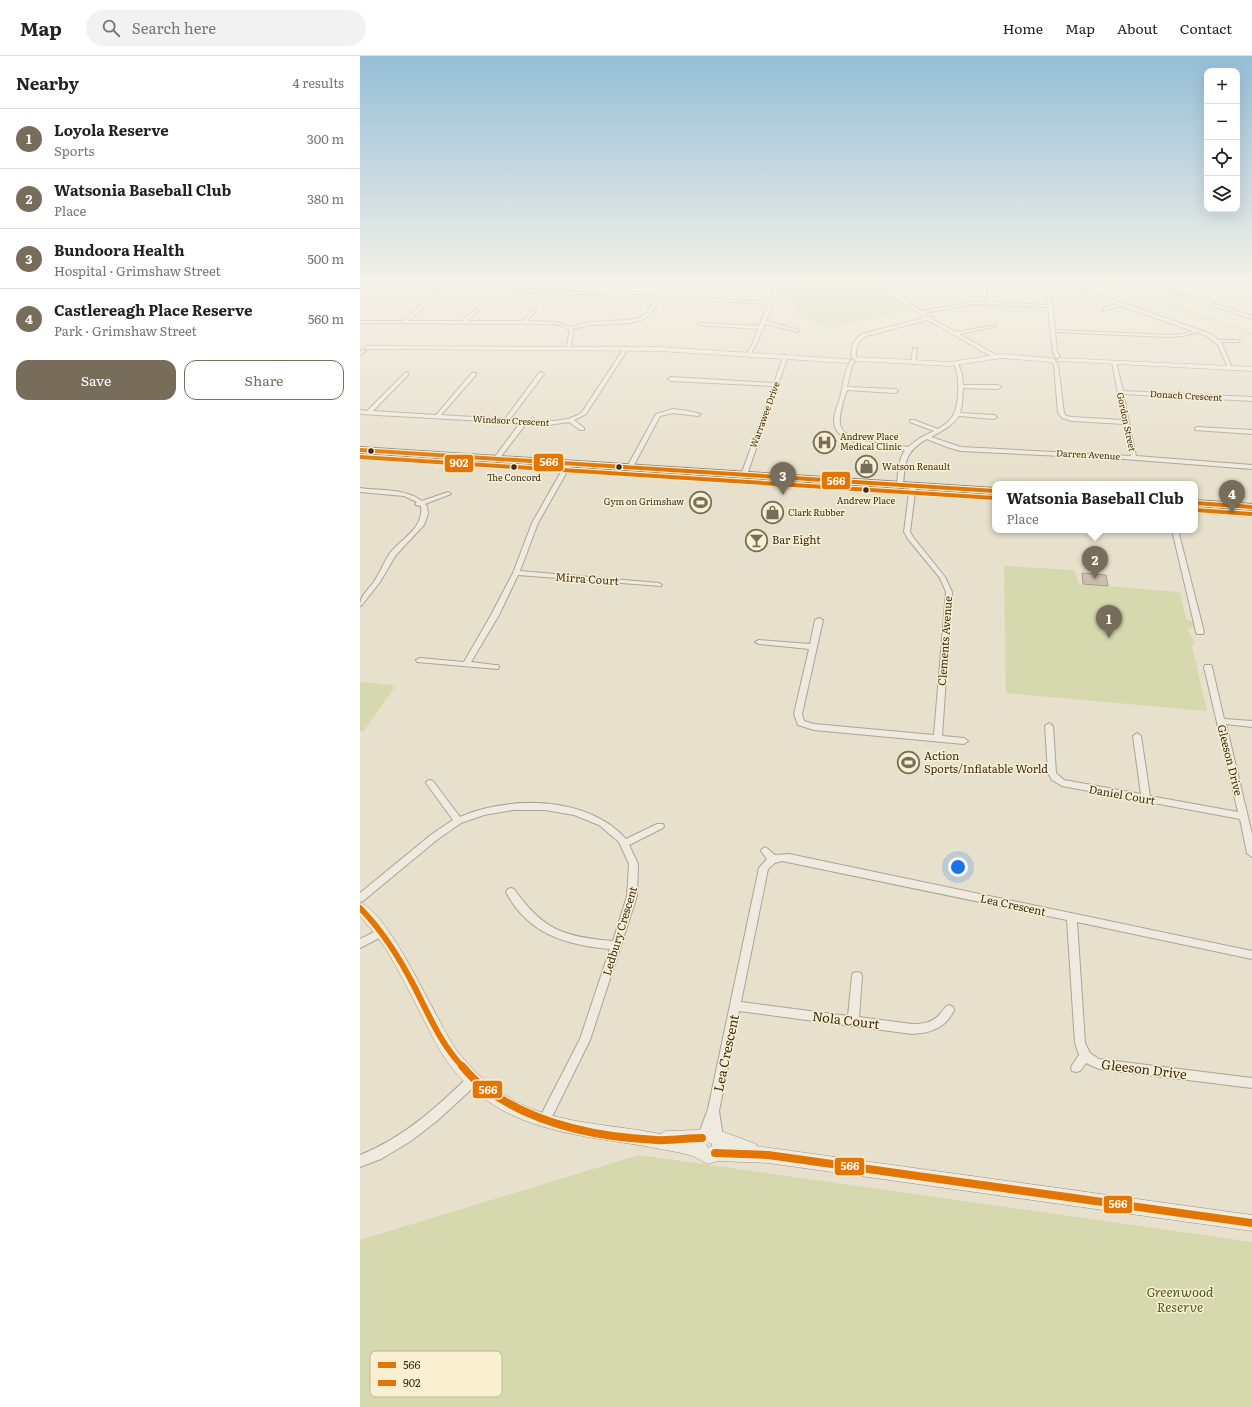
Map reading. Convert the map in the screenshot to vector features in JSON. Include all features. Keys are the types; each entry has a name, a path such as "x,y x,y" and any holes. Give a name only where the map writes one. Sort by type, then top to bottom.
{"main road":[{"path":"360,450 992,491"},
{"path":"1198,503 1252,507"}],"street":[{"path":"566,349 568,345"},
{"path":"750,354 754,345"},
{"path":"855,345 836,422 840,432 851,439 862,442 909,449"},
{"path":"974,345 993,357"},
{"path":"1054,345 1061,412 1064,417 1072,419 1126,422"},
{"path":"1219,345 1230,368"},
{"path":"363,351 383,349 659,349 913,363 956,364 993,357 1252,369"},
{"name":"Windsor Crescent","path":"360,412 549,423 570,420 580,416 586,410 626,349"},
{"path":"913,363 915,349"},
{"name":"Warrawee Drive","path":"744,474 786,356"},
{"name":"Gordon Street","path":"1114,362 1134,458"},
{"path":"900,485 903,460 909,449 950,423 957,414 960,404 960,371 956,364"},
{"path":"369,412 406,374"},
{"path":"437,417 474,374"},
{"path":"506,421 542,374"},
{"path":"671,379 776,385"},
{"path":"960,386 998,387"},
{"path":"844,388 895,391"},
{"name":"Donach Crescent","path":"1120,392 1252,400"},
{"path":"630,467 658,415 672,411 698,414"},
{"path":"957,414 994,417"},
{"path":"570,420 582,429"},
{"path":"912,421 938,431"},
{"path":"497,458 524,422"},
{"path":"1197,429 1252,432"},
{"name":"Darren Avenue","path":"926,437 949,446 962,449 1134,458 1252,467"},
{"path":"466,664 495,615 516,573 535,523 569,463"},
{"name":"Clements Avenue","path":"913,485 907,532 910,538 943,578 949,592 938,738"},
{"path":"360,498 363,490 381,492 405,497 420,503 425,510 424,518 418,528 393,554 377,582 360,604"},
{"path":"420,503 448,494"},
{"path":"1176,533 1200,632"},
{"name":"Mirra Court","path":"516,573 659,585"},
{"path":"818,620 798,714 800,723 814,727 964,741"},
{"path":"759,642 813,647"},
{"path":"420,660 495,667"},
{"name":"Gleeson Drive","path":"1208,667 1252,853"},
{"path":"1220,721 1252,724"},
{"name":"Daniel Court","path":"1049,726 1052,773 1056,780 1068,785 1243,816"},
{"path":"1136,736 1146,799"},
{"path":"430,783 458,821"},
{"name":"Ledbury Crescent","path":"360,898 433,839 458,821 497,808 523,805 577,813 596,819 609,827 625,843 634,864 634,886 616,945 579,1054 544,1122"},
{"path":"625,843 660,826"},
{"path":"765,851 773,859"},
{"name":"Lea Crescent","path":"709,1142 714,1109 764,868 773,859 782,857 789,858 1252,955"},
{"path":"511,892 534,920 552,932 574,940 616,945"},
{"path":"360,908 382,932 450,1052 474,1080 502,1102 544,1122 586,1131 652,1140 709,1142 731,1153 768,1156 1252,1223"},
{"name":"Gleeson Drive","path":"1072,918 1080,1043 1086,1056 1099,1064 1252,1083"},
{"path":"360,944 382,932"},
{"path":"853,1021 858,976"},
{"name":"Nola Court","path":"735,1006 912,1029 929,1028 940,1022 949,1010"},
{"name":"Gleeson Drive","path":"1076,1067 1086,1056"},
{"path":"360,1161 381,1153 415,1132 474,1080"}],"green space":[{"path":"1211,509 1252,512 1252,517 1212,515"},
{"path":"1004,566 1074,570 1079,584 1180,592 1186,619 1193,622 1194,628 1188,629 1195,644 1192,646 1207,711 1006,693"},
{"path":"360,682 392,685 394,688 363,732 360,731"},
{"name":"Greenwood Reserve","path":"639,1155 1252,1242 1252,1407 360,1407 360,1240"}],"building":[{"name":"Andrew Place Medical Clinic","path":"829,436 837,441 822,448 812,442"},
{"path":"1082,573 1106,575 1108,586 1083,584"}],"transit line":[{"name":"566","path":"360,450 992,491"},
{"name":"902","path":"360,457 992,498"},
{"name":"566","path":"1198,503 1252,507"},
{"name":"902","path":"1198,510 1252,514"},
{"name":"566","path":"360,908 385,936 405,968 440,1036 458,1063 481,1085 506,1102 533,1116 563,1126 593,1133 657,1140 702,1138"},
{"name":"566","path":"715,1153 768,1155 1252,1223"}],"place":[{"name":"Andrew Place Medical Clinic","path":"824,442"},
{"name":"The Concord","path":"514,467"},
{"name":"Watson Renault","path":"867,467"},
{"name":"Andrew Place","path":"866,490"},
{"name":"Bundoora Health","path":"783,495"},
{"name":"Gym on Grimshaw","path":"700,502"},
{"name":"Clark Rubber","path":"773,513"},
{"name":"Castlereagh Place Reserve","path":"1232,513"},
{"name":"Bar Eight","path":"756,540"},
{"name":"Watsonia Baseball Club","path":"1095,579"},
{"name":"Loyola Reserve","path":"1109,638"},
{"name":"Action Sports/Inflatable World","path":"908,762"}]}
